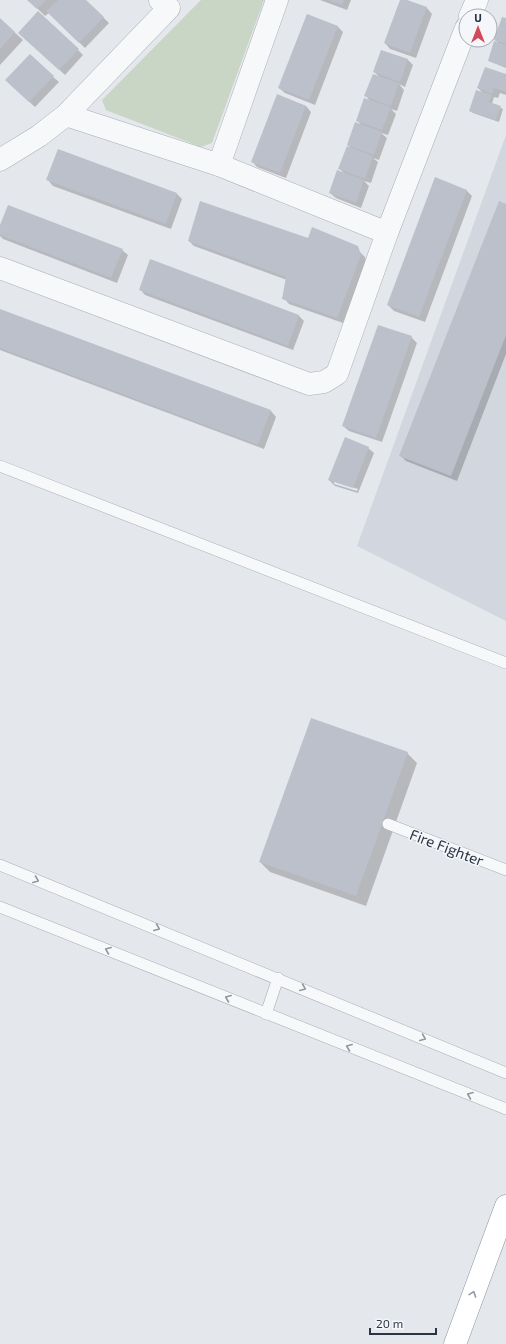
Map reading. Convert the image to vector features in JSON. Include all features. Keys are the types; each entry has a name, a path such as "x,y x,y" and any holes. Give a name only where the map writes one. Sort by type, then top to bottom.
{"highway":[{"path":"455,1344 506,1206"}],"street":[{"path":"219,165 277,0"},
{"path":"0,160 40,136 66,115 169,3"},
{"path":"0,268 309,384 324,382 337,374 387,233 458,48"},
{"path":"66,115 219,165 387,233"}],"lane":[{"path":"0,466 506,663"},
{"name":"Fire Fighter","path":"388,824 506,870"},
{"path":"0,865 506,1073"},
{"path":"0,907 506,1110"},
{"path":"266,1014 278,978"}],"shaded area":[{"path":"506,135 506,621 357,546"}],"green space":[{"path":"201,0 264,0 212,143 201,147 106,110 102,100"}],"building":[{"path":"27,0 46,0 37,9"},
{"path":"58,0 86,0 104,17 79,43 46,11"},
{"path":"328,0 344,0 342,5"},
{"path":"400,0 407,0 427,7 410,53 384,43"},
{"path":"38,11 79,49 59,70 18,33"},
{"path":"307,14 338,26 309,100 278,88"},
{"path":"502,17 506,18 506,44 498,41 498,28"},
{"path":"0,18 15,32 0,49"},
{"path":"498,42 506,45 506,67 488,61 492,48 498,48"},
{"path":"381,50 408,59 400,82 373,72"},
{"path":"30,54 54,76 29,102 5,80"},
{"path":"485,67 506,74 506,92 494,88 492,94 477,88"},
{"path":"373,74 399,83 391,106 364,96"},
{"path":"476,90 492,95 489,102 501,106 496,120 469,111"},
{"path":"277,94 306,106 280,173 251,162"},
{"path":"364,98 391,107 382,130 356,121"},
{"path":"355,122 382,132 374,155 347,145"},
{"path":"347,146 373,156 365,179 338,169"},
{"path":"58,149 177,193 166,224 46,180"},
{"path":"337,170 364,180 356,203 329,193"},
{"path":"435,177 467,190 419,317 387,305"},
{"path":"200,201 308,238 312,227 358,246 361,255 337,318 282,299 286,277 188,241"},
{"path":"499,201 506,204 506,335 451,476 399,456"},
{"path":"8,205 123,249 111,278 0,235 0,225"},
{"path":"150,259 299,315 288,346 139,290"},
{"path":"0,309 271,410 258,445 0,348"},
{"path":"378,325 412,336 376,438 342,426"},
{"path":"345,437 369,447 353,488 328,480"},
{"path":"311,718 408,752 356,896 259,862"}]}
